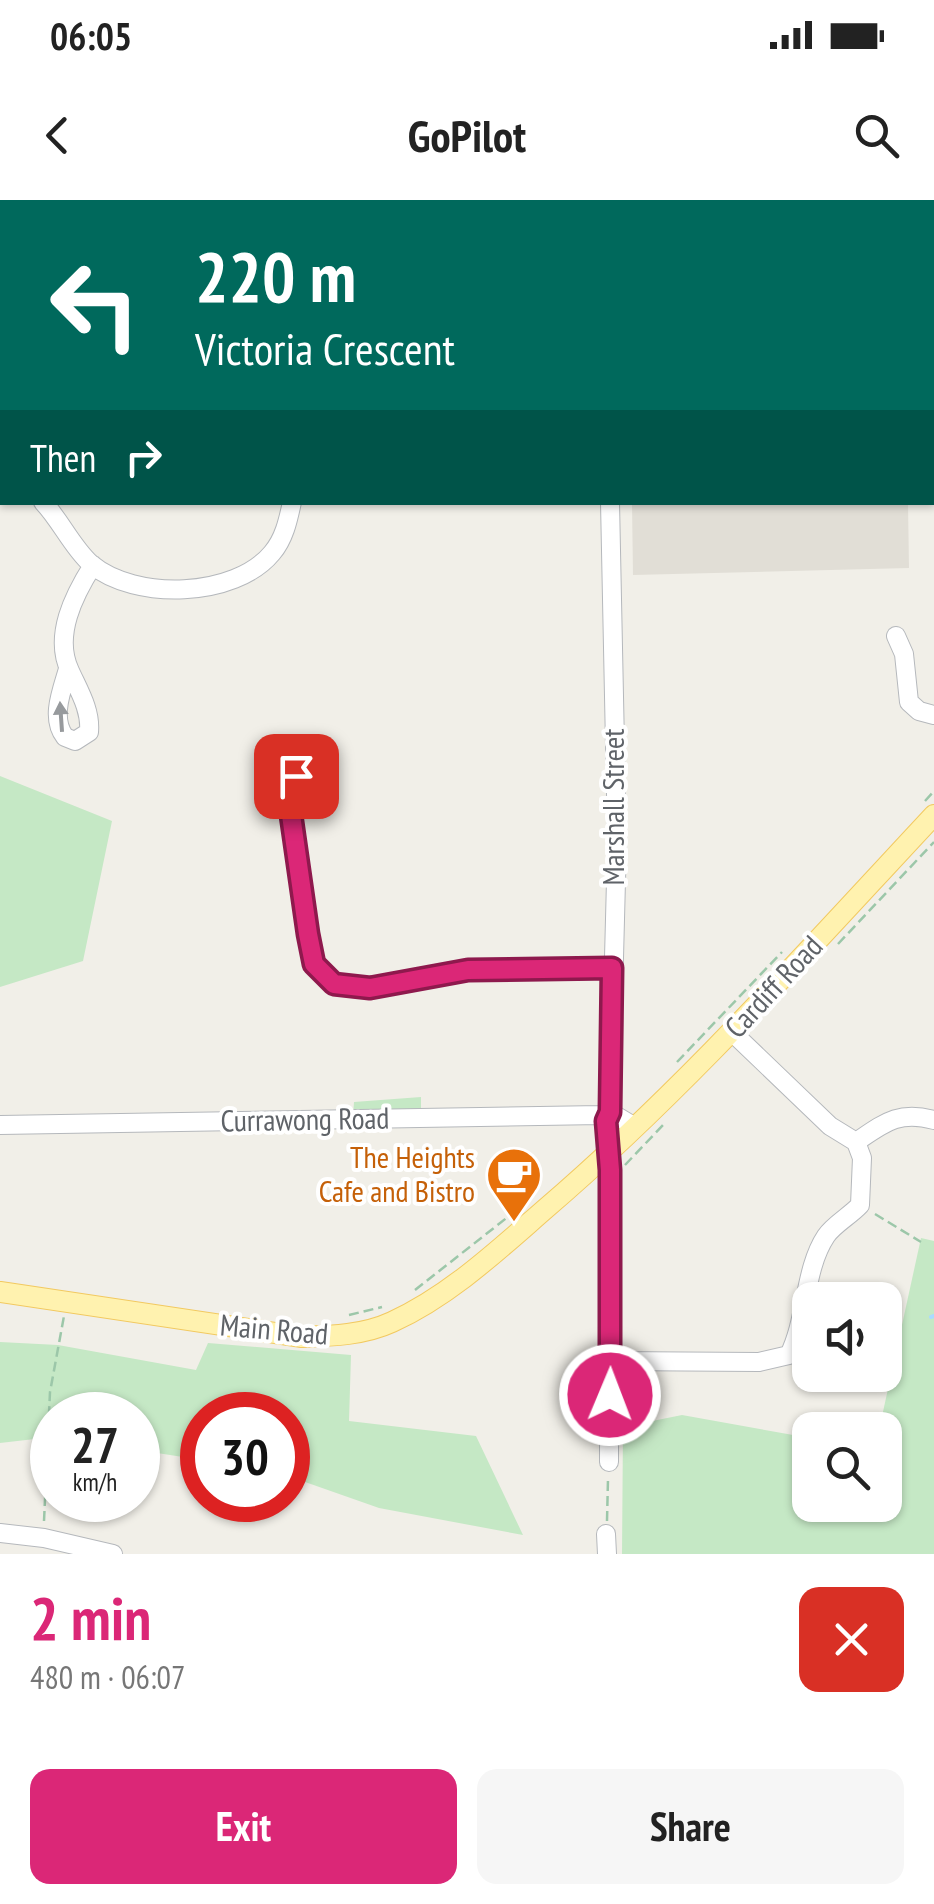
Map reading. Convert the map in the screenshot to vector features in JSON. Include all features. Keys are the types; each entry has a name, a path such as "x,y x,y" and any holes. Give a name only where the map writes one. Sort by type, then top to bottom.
{"main road":[{"name":"Cardiff Road","path":"609,1154 733,1033 926,812"},
{"name":"Main Road","path":"0,1292 302,1337 341,1336 387,1324 434,1300 609,1154"}],"street":[{"path":"44,505 92,565 132,583 156,588 215,587 250,572 280,542 291,505"},
{"name":"Marshall Street","path":"609,1462 606,1121 610,1112 617,842 610,505"},
{"path":"68,668 68,613 92,565"},
{"path":"896,636 904,654 909,702 934,715"},
{"path":"302,751 289,801 292,831 314,964 334,984 370,988 468,970 612,968"},
{"path":"611,1361 759,1362 789,1355 800,1332 812,1272 826,1234 860,1205 862,1158 856,1142 830,1126 733,1033"},
{"path":"610,1112 635,1127"},
{"name":"Currawong Road","path":"0,1125 610,1112"},
{"path":"856,1142 885,1123 912,1114 934,1120"},
{"path":"0,1533 44,1538 113,1554"},
{"path":"606,1534 607,1554"}],"path":[{"path":"926,812 934,791"},
{"path":"668,1071 785,950"},
{"path":"407,1296 535,1196"},
{"path":"860,1205 920,1242"},
{"path":"44,1538 50,1392 66,1302"},
{"path":"349,1315 384,1306"},
{"path":"606,1534 609,1462"}],"shaded area":[{"path":"632,505 908,505 909,568 633,575"}],"green space":[{"path":"0,776 112,821 83,961 0,987"},
{"path":"421,1097 421,1114 353,1116 354,1102"},
{"path":"921,1238 934,1241 934,1554 622,1554 623,1427 682,1415 792,1435 792,1522 902,1522 902,1412 883,1412 887,1392 902,1392 902,1325"},
{"path":"0,1342 58,1345 196,1370 208,1343 351,1355 349,1421 476,1436 523,1535 379,1508 310,1484 310,1392 180,1392 180,1457 160,1453 160,1392 30,1392 30,1440 0,1443"}],"place":[{"name":"The Heights Cafe and Bistro","path":"514,1224"}],"route":[{"path":"296,776 289,801 308,934 314,964 334,984 370,988 468,970 612,968 610,1112 606,1121 610,1170 610,1395"}]}
